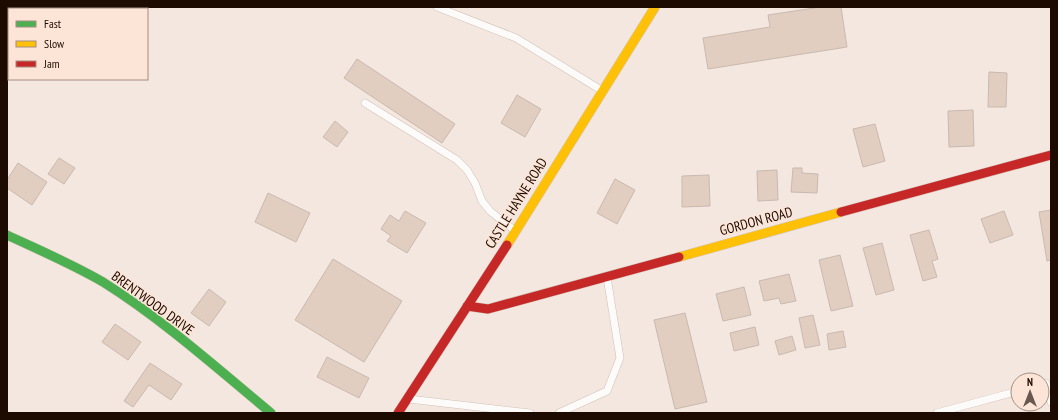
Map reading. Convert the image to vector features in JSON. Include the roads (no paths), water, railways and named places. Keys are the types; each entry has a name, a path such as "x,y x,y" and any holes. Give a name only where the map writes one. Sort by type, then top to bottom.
{"street":[{"name":"CASTLE HAYNE ROAD","path":"398,413 516,231 655,7"},
{"name":"GORDON ROAD","path":"467,306 488,309 1051,155"},
{"name":"BRENTWOOD DRIVE","path":"7,234 76,268 120,294 165,326 271,413"}],"lane":[{"path":"437,7 516,38 603,91"},
{"path":"365,103 457,160 467,170 482,201 490,211 516,231"},
{"path":"559,413 607,390 620,358 607,276"},
{"path":"937,413 1010,393"},
{"path":"407,399 530,413"}]}
